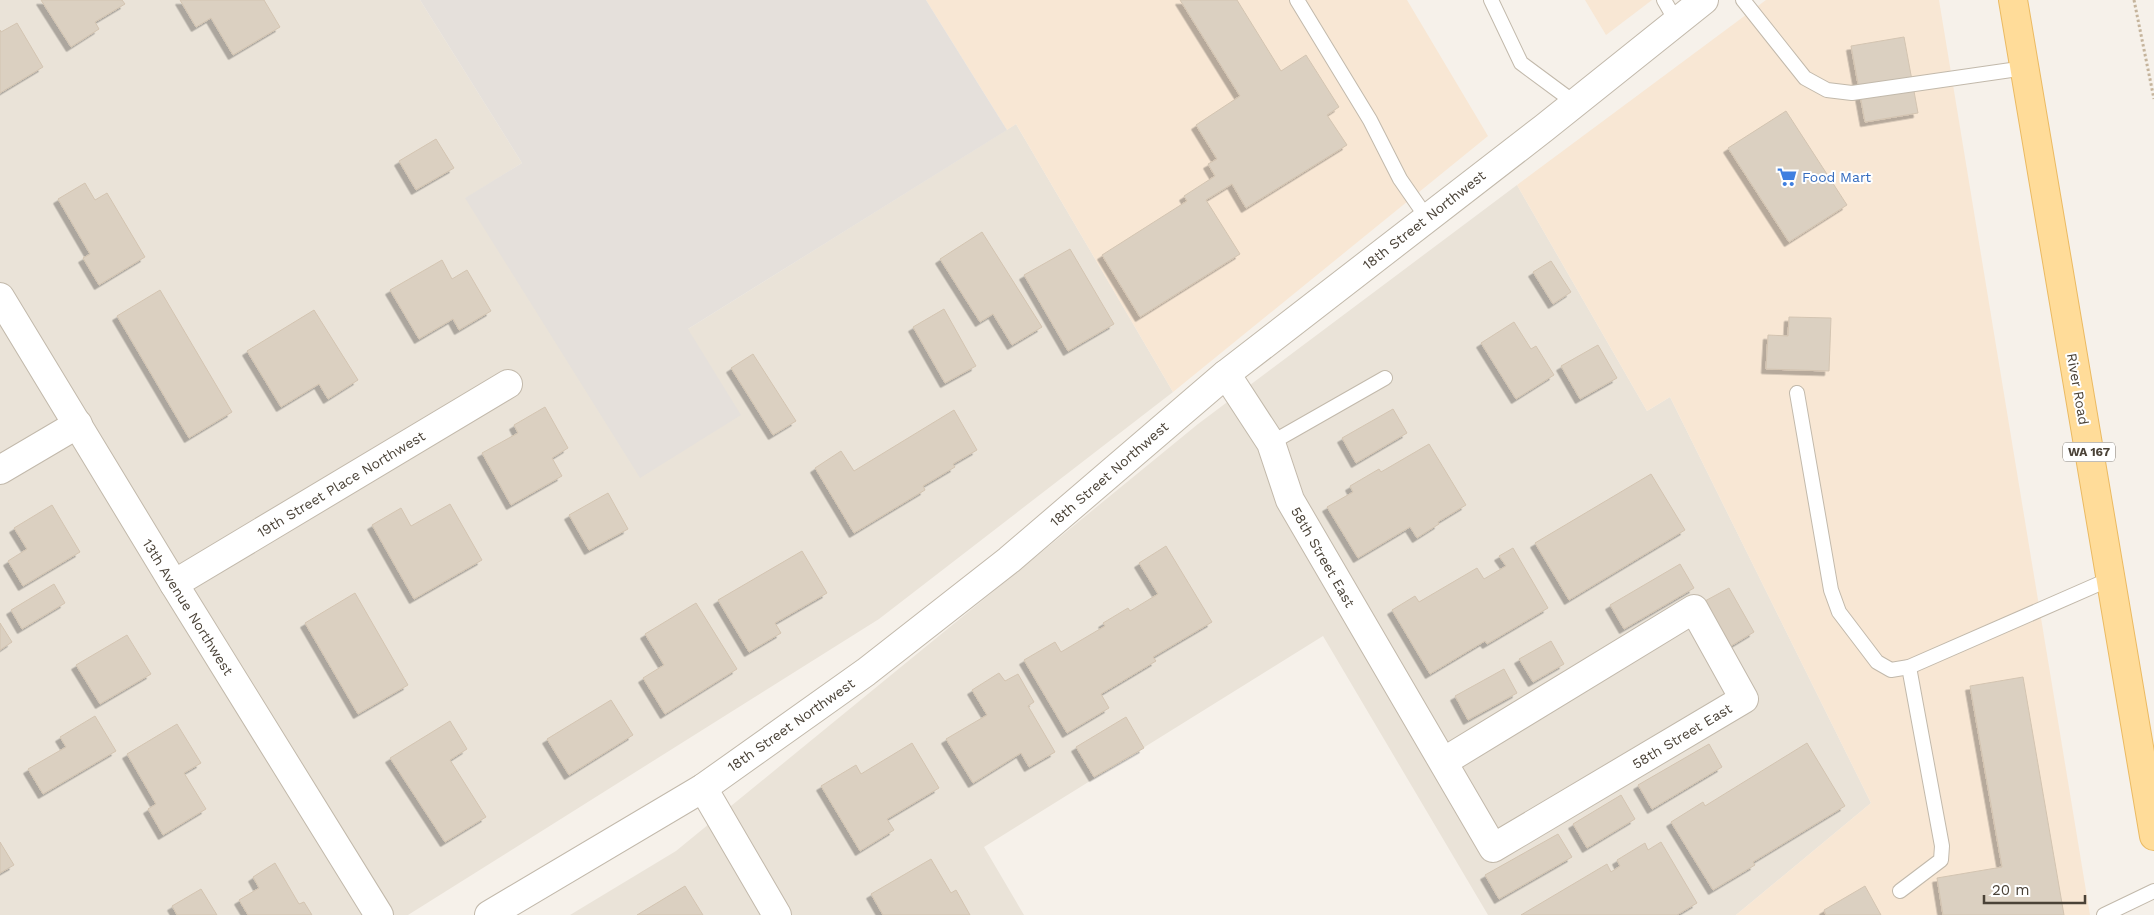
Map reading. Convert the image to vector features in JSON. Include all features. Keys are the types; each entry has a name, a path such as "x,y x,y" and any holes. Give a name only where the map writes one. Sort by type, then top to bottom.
{"main road":[{"name":"River Road","path":"2013,0 2154,836"}],"street":[{"name":"18th Street Northwest","path":"489,915 703,788 866,672 1001,566 1226,374 1575,103 1670,10 1704,0"},
{"name":"13th Avenue Northwest","path":"0,297 174,584 379,915"},
{"name":"58th Street East","path":"1226,374 1271,443 1290,500 1493,848 1744,699 1694,609 1443,762"},
{"name":"19th Street Place Northwest","path":"174,584 508,384"},
{"path":"0,470 78,424"},
{"path":"703,788 777,915"}],"lane":[{"path":"1297,0 1370,120 1400,179 1427,218"},
{"path":"1491,0 1521,63 1575,103"},
{"path":"1743,0 1805,78 1827,90 1852,93 2025,68"},
{"path":"1271,443 1385,378"},
{"path":"1797,394 1831,590 1838,612 1877,662 1891,670 1909,667 2110,579"},
{"path":"1900,891 1941,860 1942,846 1909,667"},
{"path":"2104,915 2154,891"}],"path":[{"path":"2134,0 2154,99"}],"shaded area":[{"path":"0,0 420,0 522,163 466,198 688,329 1016,124 1173,392 879,619 408,915 0,915"},
{"path":"420,0 926,0 1007,130 688,329 741,415 640,478 465,198 522,163"},
{"path":"926,0 1407,0 1488,136 1173,392 1016,124 1007,130"},
{"path":"1585,0 1652,0 1606,35"},
{"path":"1766,0 1939,0 2090,915 1736,915 1871,803 1670,397 1647,411 1517,185"},
{"path":"1517,185 1647,411 1670,397 1871,803 1736,915 1488,915 1323,636 984,847 1024,915 570,915 676,851 1198,424"}],"building":[{"path":"41,0 122,0 125,4 95,22 99,29 71,47"},
{"path":"180,0 264,0 280,27 233,55 211,18 196,27"},
{"path":"1180,0 1237,0 1281,71 1306,55 1339,107 1327,115 1347,145 1246,208 1232,184 1206,200 1240,254 1140,317 1102,255 1187,201 1184,196 1215,176 1208,164 1217,159 1196,125 1240,96"},
{"path":"17,23 43,67 0,93 0,30 1,32"},
{"path":"1904,37 1918,113 1865,122 1851,46"},
{"name":"Food Mart","path":"1786,111 1847,205 1789,242 1728,148"},
{"path":"436,139 454,168 416,190 399,161"},
{"path":"85,183 95,200 107,193 145,257 99,285 83,258 90,254 58,199"},
{"path":"982,232 1042,327 1012,345 993,314 980,322 940,259"},
{"path":"1070,249 1114,324 1068,351 1024,275"},
{"path":"442,260 452,279 467,270 491,311 459,330 453,319 419,339 390,290"},
{"path":"1551,261 1571,292 1553,304 1533,272"},
{"path":"160,290 232,412 189,438 117,316"},
{"path":"944,309 976,366 945,383 913,327"},
{"path":"314,310 358,380 328,399 319,384 281,407 247,351"},
{"path":"1789,317 1831,318 1829,371 1766,369 1768,335 1788,336"},
{"path":"1514,322 1531,349 1536,346 1554,375 1516,399 1481,343"},
{"path":"1598,345 1617,378 1580,399 1561,366"},
{"path":"753,354 796,421 773,435 731,368"},
{"path":"545,407 568,448 552,458 562,476 511,505 482,453 518,433 514,425"},
{"path":"1393,409 1407,433 1356,463 1342,438"},
{"path":"954,410 977,450 953,464 955,467 923,486 925,490 854,533 815,468 841,451 854,471"},
{"path":"1429,444 1466,505 1438,522 1439,524 1417,538 1410,527 1358,558 1327,507 1353,492 1350,486 1379,469 1381,472"},
{"path":"1651,474 1685,530 1569,600 1535,543"},
{"path":"608,493 628,529 589,550 569,515"},
{"path":"450,504 482,560 414,599 372,525 401,508 411,526"},
{"path":"52,505 80,552 23,586 8,561 27,549 14,528"},
{"path":"1166,546 1212,622 1153,657 1156,661 1101,694 1109,708 1067,733 1024,660 1055,642 1061,652 1105,626 1103,623 1128,608 1130,611 1158,594 1139,563"},
{"path":"1513,548 1548,608 1487,644 1485,641 1430,674 1392,610 1415,596 1419,602 1477,568 1484,579 1506,566 1499,556"},
{"path":"802,551 827,593 775,623 781,633 749,652 718,600"},
{"path":"1680,564 1694,588 1624,629 1610,605"},
{"path":"54,584 65,603 22,629 11,610"},
{"path":"1729,588 1754,632 1731,646 1705,601"},
{"path":"355,593 408,685 358,714 305,623"},
{"path":"696,603 737,669 665,714 643,678 664,665 645,634"},
{"path":"0,623 12,642 0,650"},
{"path":"127,635 151,674 100,704 76,665"},
{"path":"1551,641 1564,664 1533,682 1519,659"},
{"path":"1504,669 1517,693 1468,720 1455,696"},
{"path":"999,673 1005,681 1018,674 1034,702 1028,706 1055,752 1029,767 1021,753 973,783 946,739 987,715 972,690"},
{"path":"2023,677 2064,915 1943,915 1937,878 2002,867 1970,686"},
{"path":"611,700 633,735 569,775 547,739"},
{"path":"95,716 116,751 43,794 28,769 66,747 60,737"},
{"path":"1126,717 1144,748 1094,777 1076,747"},
{"path":"450,721 467,749 450,760 486,817 445,842 390,758"},
{"path":"177,724 201,763 184,773 206,809 163,835 148,809 156,804 127,754"},
{"path":"912,743 939,788 887,819 894,830 860,851 821,786 856,765 861,774"},
{"path":"1807,743 1845,806 1753,862 1755,865 1713,890 1671,822 1703,802 1705,806"},
{"path":"1709,744 1722,767 1652,809 1638,785"},
{"path":"1621,795 1635,819 1587,848 1573,824"},
{"path":"1558,834 1572,857 1499,899 1485,875"},
{"path":"0,842 14,865 0,873"},
{"path":"1661,842 1697,903 1677,915 1521,915 1607,864 1611,872 1620,866 1617,860 1645,843 1648,850"},
{"path":"931,859 951,893 956,890 970,915 883,915 871,894"},
{"path":"275,863 299,904 304,902 312,915 248,915 239,900 259,888 253,877"},
{"path":"685,886 703,915 637,915"},
{"path":"1865,886 1881,915 1826,915 1824,910"},
{"path":"201,889 217,915 177,915 172,906"}],"place":[{"name":"Food Mart","path":"1787,177"}]}
